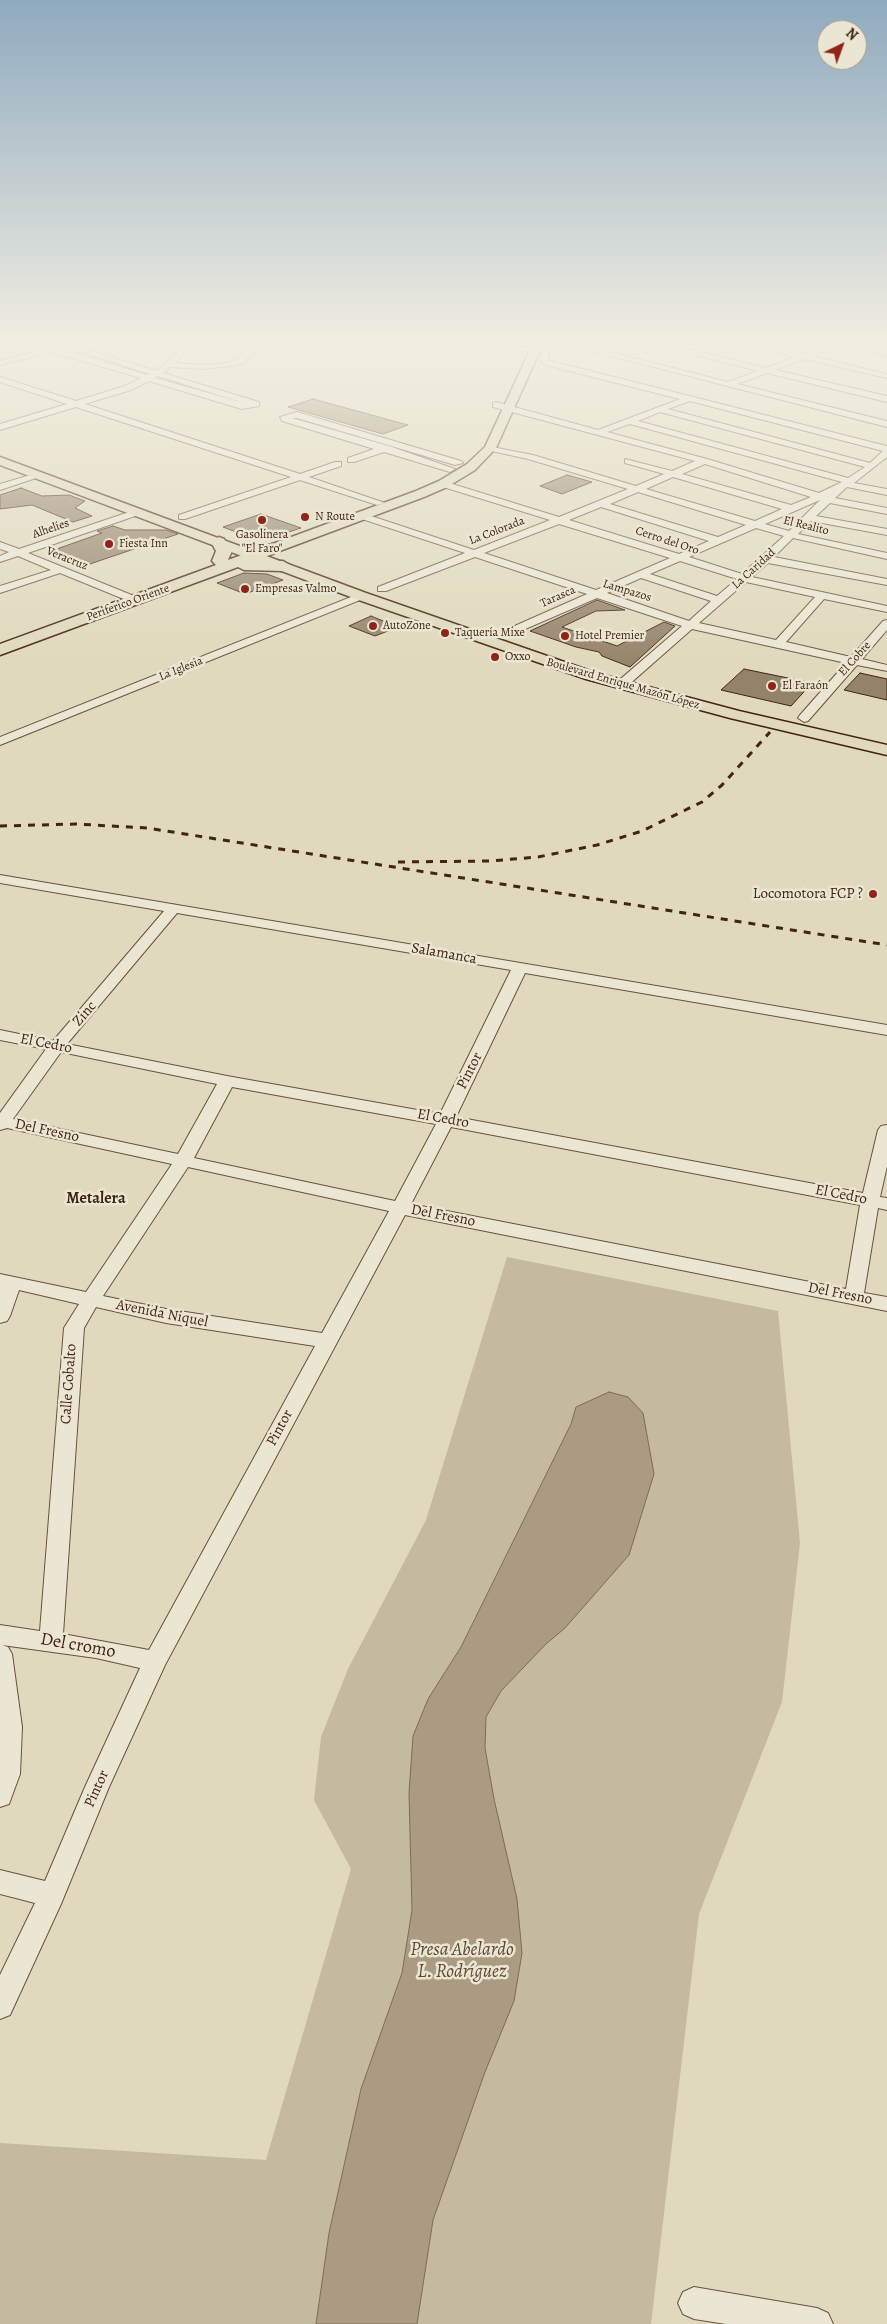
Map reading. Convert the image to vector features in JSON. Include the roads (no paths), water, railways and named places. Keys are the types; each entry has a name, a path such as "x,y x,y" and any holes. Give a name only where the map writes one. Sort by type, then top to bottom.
{"highway":[{"path":"219,542 224,551 223,564 284,566"},
{"name":"Periferico Oriente","path":"0,650 130,598 259,550"},
{"name":"Periferico Oriente","path":"0,641 130,598"}],"main road":[{"path":"12,454 182,517 259,550 443,484 471,466 483,454"},
{"path":"371,509 432,480 454,466 465,454"},
{"name":"Boulevard Enrique Mazón López","path":"0,461 219,542 259,550 382,590 626,680 752,719 887,750"},
{"path":"443,484 442,481 460,468 460,464 454,466"},
{"name":"Boulevard Enrique Mazón López","path":"259,550 284,566 361,596 551,663 887,736"}],"street":[{"path":"208,454 371,509"},
{"path":"234,454 338,488 371,509"},
{"path":"351,460 367,454"},
{"path":"406,454 454,466"},
{"path":"423,454 454,466"},
{"name":"El Realito","path":"519,454 791,536 887,556"},
{"path":"681,454 825,497 887,511"},
{"path":"745,454 846,484 887,492"},
{"path":"821,454 873,469"},
{"name":"La Caridad","path":"626,680 766,559 810,518 825,497 873,469 884,454"},
{"path":"628,461 789,508"},
{"name":"La Colorada","path":"382,590 472,553 601,504 633,489 704,461"},
{"path":"182,517 338,464"},
{"path":"0,487 40,475"},
{"name":"Cerro del Oro","path":"443,484 744,578 887,609"},
{"path":"325,493 338,488"},
{"name":"Tarasca","path":"505,634 789,508 825,497"},
{"path":"601,504 716,540"},
{"name":"Lampazos","path":"371,509 472,553 691,625 887,668"},
{"name":"Alhelíes","path":"0,559 138,512"},
{"path":"810,518 887,532"},
{"name":"Veracruz","path":"0,545 130,598"},
{"path":"766,559 887,582"},
{"path":"0,590 60,570"},
{"path":"639,574 720,600"},
{"name":"La Iglesia","path":"0,741 361,596"},
{"path":"778,645 821,596"},
{"name":"El Cobre","path":"804,718 887,623"},
{"path":"0,893 6,880"},
{"name":"Salamanca","path":"6,880 887,1030"},
{"name":"Zinc","path":"1,1123 57,1046 174,908"},
{"name":"Pintor","path":"0,2005 52,1895 97,1787 155,1661 326,1341 400,1208 446,1120 520,967"},
{"name":"El Cedro","path":"0,1035 228,1081 879,1202"},
{"name":"Calle Cobalto","path":"51,1641 74,1328 90,1300 183,1161 228,1081"},
{"name":"Del Fresno","path":"1,1123 400,1208 887,1304"},
{"path":"854,1297 879,1202 887,1130"},
{"path":"0,1316 6,1281"},
{"name":"Avenida Niquel","path":"6,1281 166,1316 326,1341"},
{"name":"Del cromo","path":"0,1635 51,1641 155,1661"},
{"path":"0,1654 10,1727 8,1774 0,1796"},
{"path":"0,1882 52,1895"},
{"path":"694,2303 817,2324"}],"water":[{"name":"Presa Abelardo L. Rodríguez","path":"609,1392 628,1397 643,1413 654,1474 629,1555 565,1628 546,1644 501,1691 486,1717 485,1748 494,1799 517,1899 522,1953 514,2001 485,2072 433,2220 417,2324 316,2324 329,2233 361,2089 402,1973 412,1910 409,1793 413,1736 428,1699 461,1647 571,1424 576,1407"}],"railway":[{"path":"398,862 490,861 538,857 597,845 642,831 702,802 722,785 770,732"},
{"path":"0,826 76,824 147,828 887,945"}],"place":[{"name":"N Route","path":"305,517"},
{"name":"Gasolinera \"El Faro\"","path":"262,520"},
{"name":"Fiesta Inn","path":"109,544"},
{"name":"Empresas Valmo","path":"245,589"},
{"name":"AutoZone","path":"373,626"},
{"name":"Taquería Mixe","path":"445,633"},
{"name":"Hotel Premier","path":"565,636"},
{"name":"Oxxo","path":"495,657"},
{"name":"El Faraón","path":"772,686"},
{"name":"Locomotora FCP ?","path":"873,894"}],"district":[{"name":"Metalera","path":"96,1199"}]}
